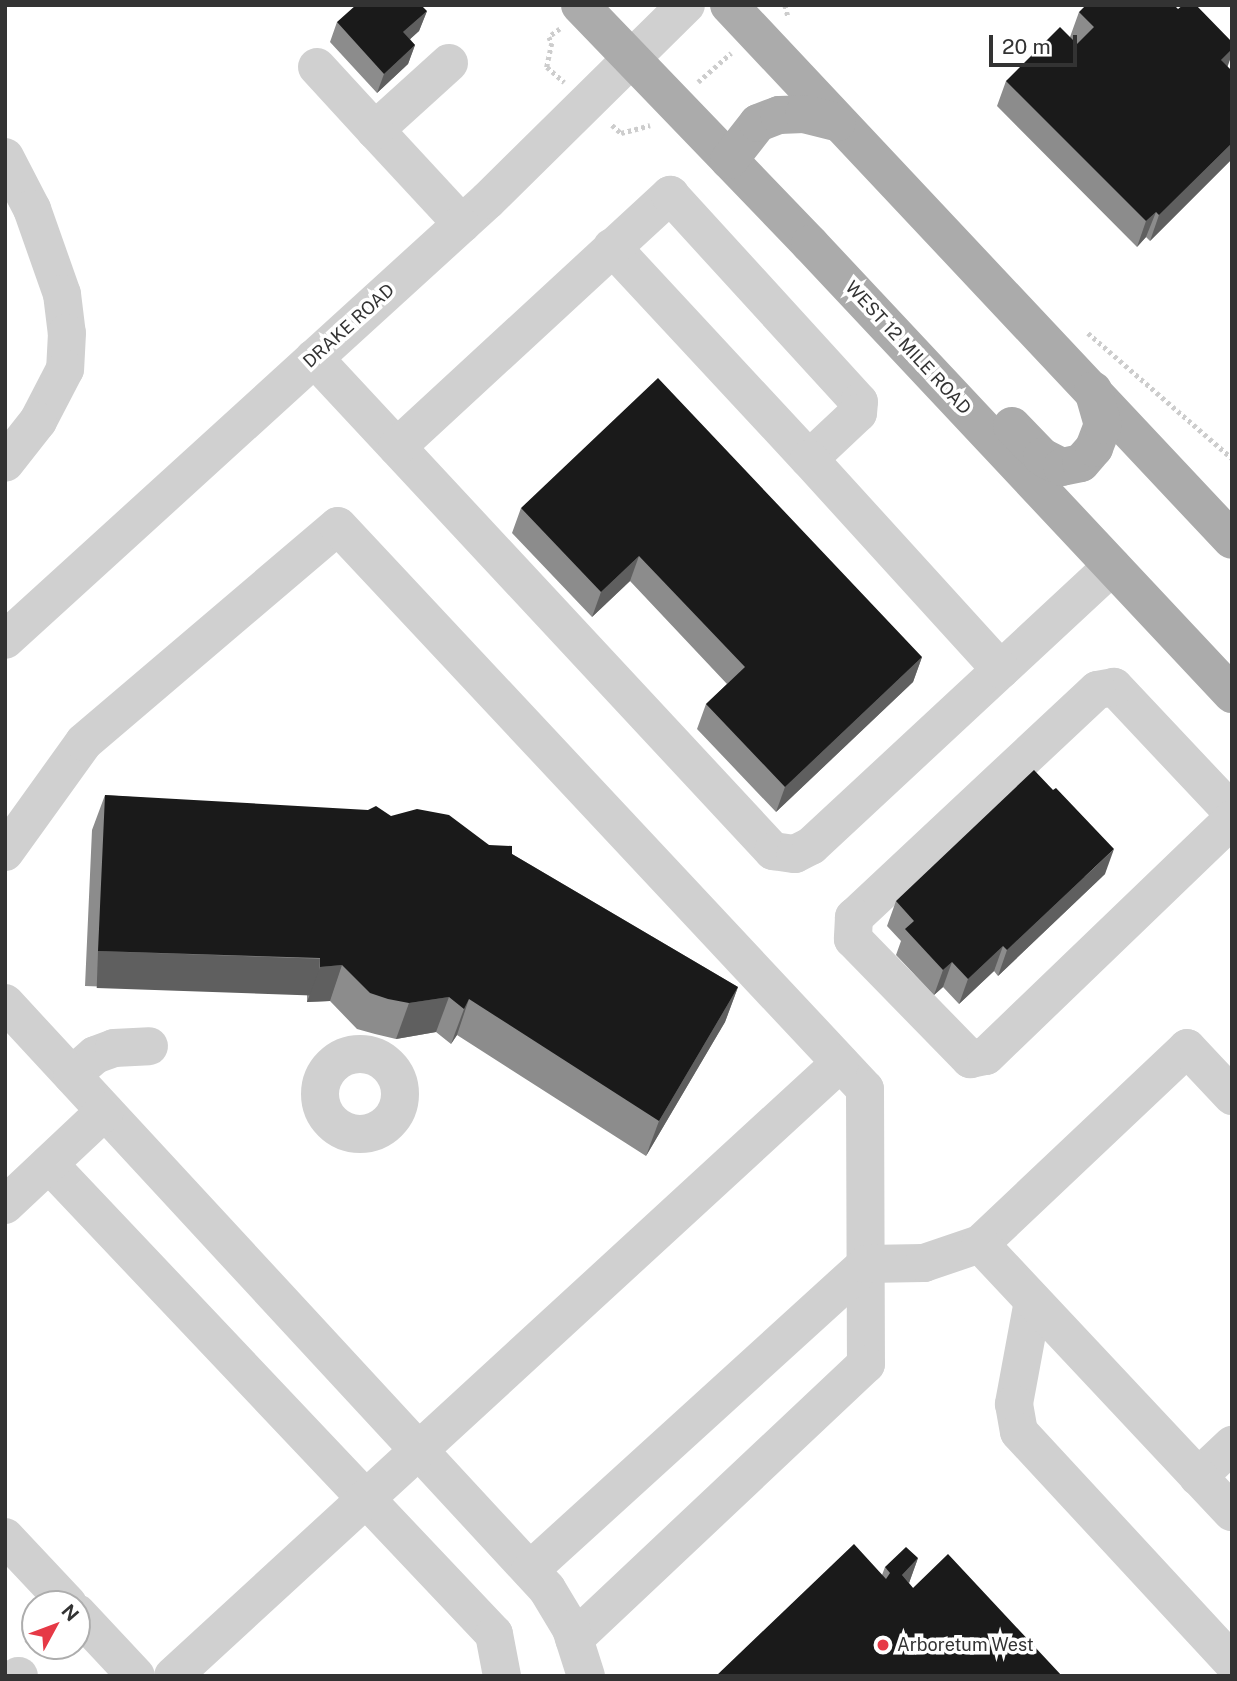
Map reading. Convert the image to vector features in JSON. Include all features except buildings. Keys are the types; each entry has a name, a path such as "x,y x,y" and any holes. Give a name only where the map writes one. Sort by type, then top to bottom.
{"main road":[{"name":"WEST 12 MILE ROAD","path":"580,5 810,244 1232,694"},
{"path":"729,5 1232,540"},
{"path":"729,160 758,123 779,115 804,114 837,122"},
{"path":"810,244 862,269 1042,457 1062,467 1081,463 1101,434 1093,390"}],"street":[{"name":"DRAKE ROAD","path":"5,640 462,223 686,5"},
{"path":"375,130 449,62"},
{"path":"317,67 462,223"},
{"path":"5,157 32,209 58,282 67,333 65,369 38,421 5,463"},
{"path":"397,447 670,195 859,402 858,413 809,459"},
{"path":"612,247 1001,670"},
{"path":"314,358 773,851 795,853 811,846 1112,566"},
{"path":"5,852 84,742 338,526 865,1089 866,1364 574,1639"},
{"path":"1232,813 1114,687 1097,690 854,917 853,939 970,1059 986,1056 1232,819"},
{"path":"5,1003 548,1589 574,1639 586,1676"},
{"path":"72,1074 95,1055 114,1048 149,1046"},
{"path":"530,1570 866,1265 924,1264 980,1244 1187,1048 1232,1096"},
{"path":"173,1676 840,1063"},
{"path":"5,1205 105,1111"},
{"path":"49,1164 495,1634 502,1676"},
{"path":"980,1244 1232,1512"},
{"path":"1033,1301 1014,1404 1019,1432 1232,1662"},
{"path":"1198,1477 1232,1445"},
{"path":"5,1537 55,1590"},
{"path":"91,1628 136,1676"}],"path":[{"path":"609,122 621,133 636,126 647,127 754,33"},
{"path":"547,66 552,43 549,37"}],"place":[{"name":"Arboretum West","path":"883,1645"}]}
